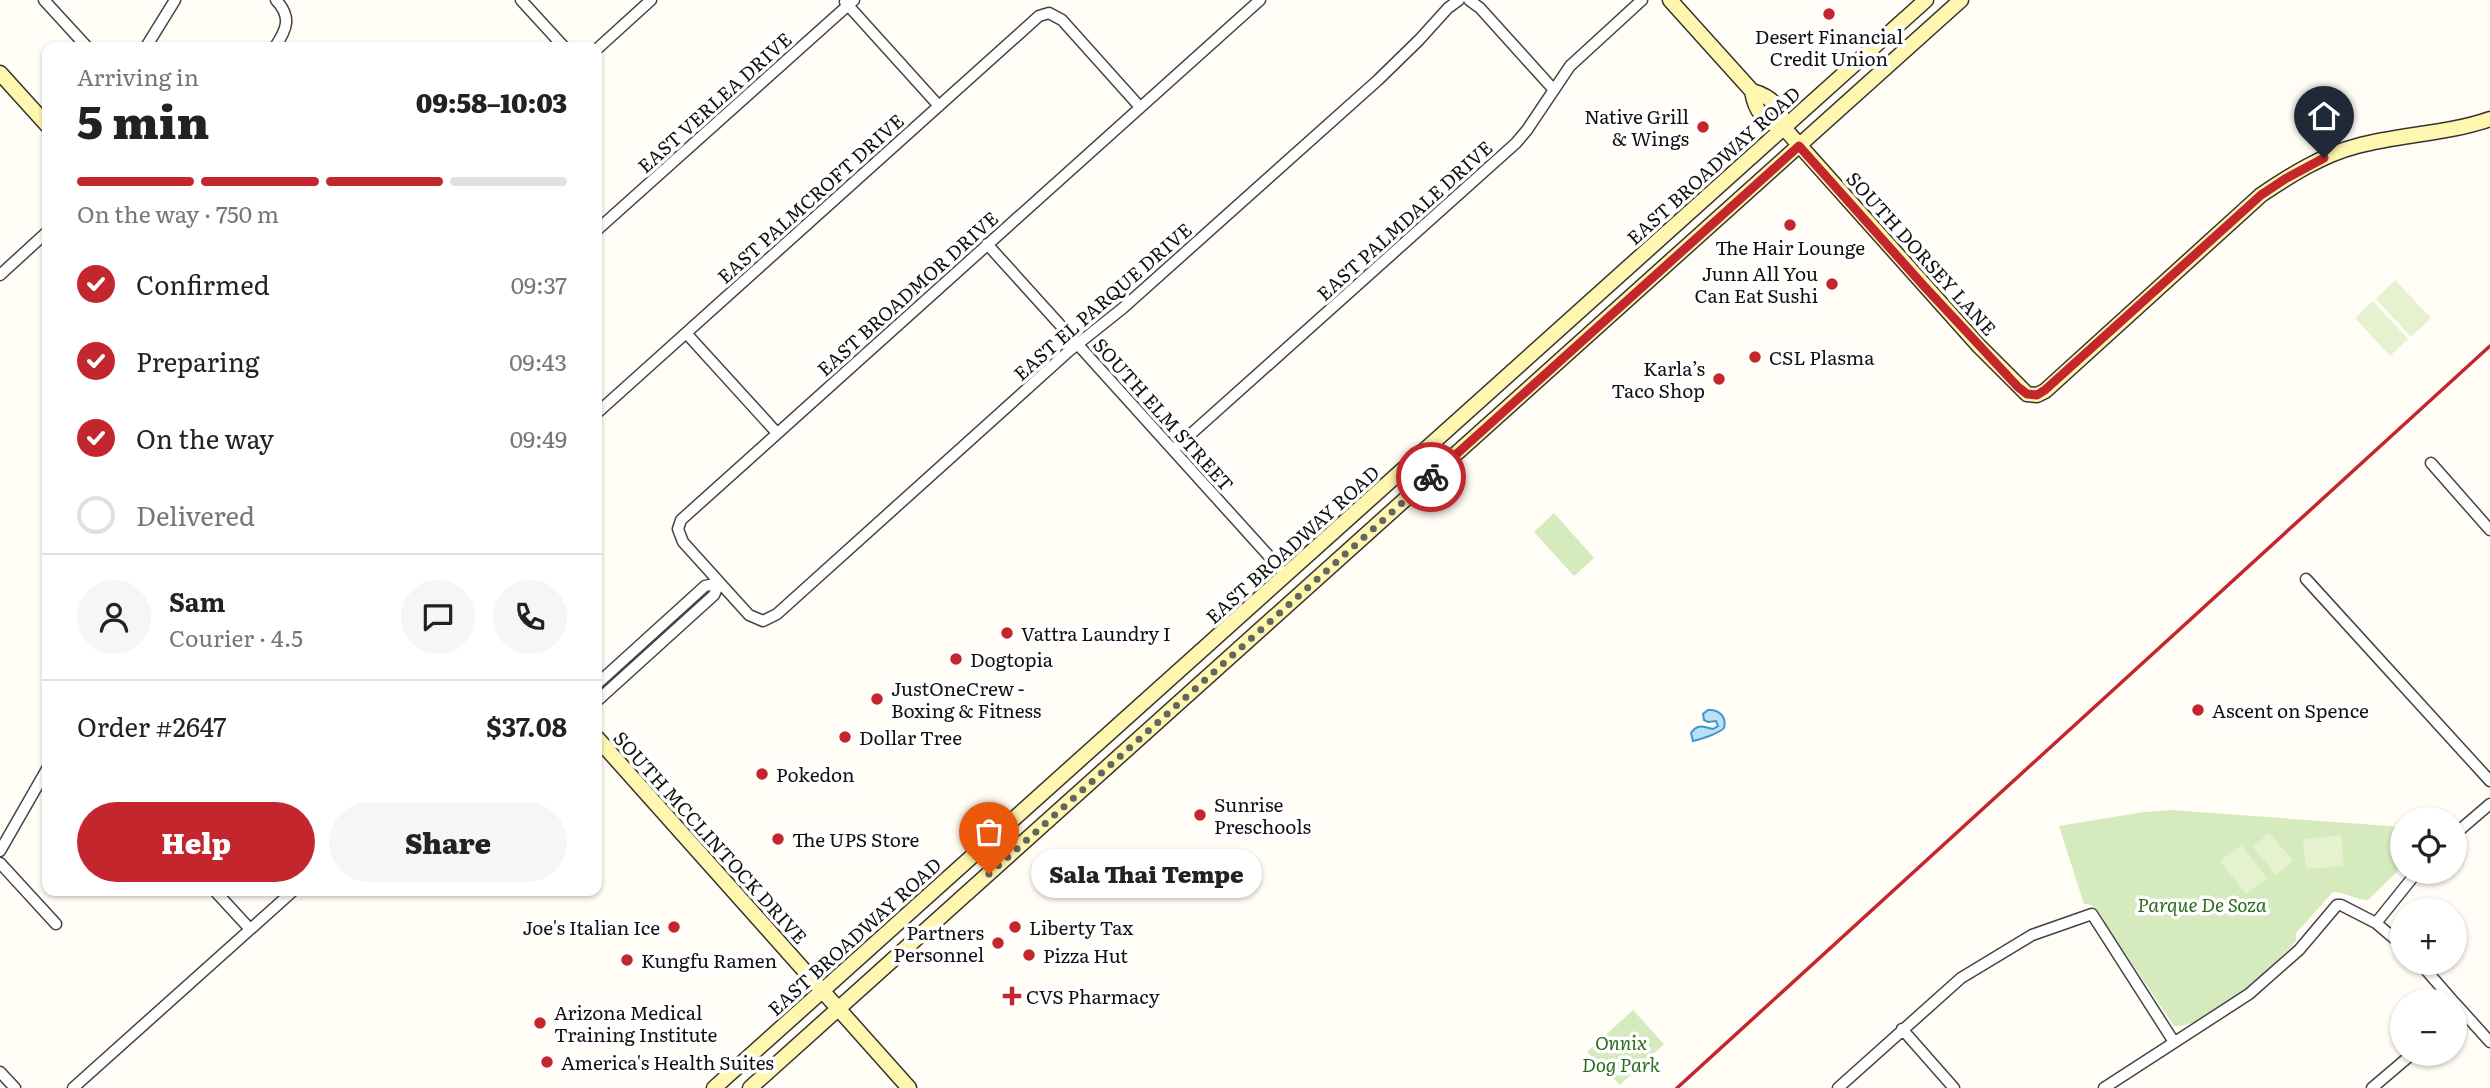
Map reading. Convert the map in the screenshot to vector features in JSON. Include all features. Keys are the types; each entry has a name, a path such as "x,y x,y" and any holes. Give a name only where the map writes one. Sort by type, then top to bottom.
{"main road":[{"name":"SOUTH DORSEY LANE","path":"1670,0 1752,91 1754,107 1769,124 1784,128 1979,346 2027,394 2037,395 2045,390 2261,195 2285,179 2324,158 2360,145 2442,132 2490,119"},
{"name":"EAST BROADWAY ROAD","path":"714,1088 1926,0"},
{"path":"750,1088 1961,0"},
{"path":"0,73 42,119"},
{"path":"1534,352 1548,372"},
{"path":"1286,575 1302,593"},
{"name":"SOUTH MCCLINTOCK DRIVE","path":"602,744 909,1088"},
{"path":"1060,778 1076,796"}],"street":[{"path":"44,0 82,42"},
{"path":"149,42 175,0"},
{"path":"276,0 288,19 278,42"},
{"path":"521,0 559,42"},
{"path":"602,44 651,0"},
{"name":"EAST BROADMOR DRIVE","path":"762,621 749,615 680,538 677,529 684,516 1259,0"},
{"name":"EAST EL PARQUE DRIVE","path":"762,621 777,614 1078,344 1124,308 1392,67 1448,8 1459,0"},
{"path":"1469,0 1480,8 1554,90"},
{"name":"EAST PALMDALE DRIVE","path":"1173,450 1516,143 1576,60 1642,0"},
{"path":"848,2 939,106"},
{"name":"EAST VERLEA DRIVE","path":"602,225 848,2"},
{"name":"EAST PALMCROFT DRIVE","path":"602,409 1035,20 1049,13 1062,20 1140,107"},
{"path":"0,275 42,237"},
{"name":"SOUTH ELM STREET","path":"987,244 1286,575"},
{"path":"686,333 777,433"},
{"path":"2431,463 2490,530"},
{"path":"2306,579 2490,781"},
{"path":"602,679 705,586 719,583"},
{"path":"602,697 714,596 719,583"},
{"path":"0,851 42,778"},
{"path":"2467,824 2490,804"},
{"path":"0,863 56,924"},
{"path":"2376,923 2407,884"},
{"path":"220,896 250,929"},
{"path":"73,1088 287,896"},
{"path":"2104,1088 2224,1012 2272,975 2299,950 2337,905 2376,923 2390,935"},
{"path":"1838,1088 1938,996 1982,964 2032,935 2092,914 2174,1042"},
{"path":"2430,975 2441,989"},
{"path":"2467,1018 2490,1042"},
{"path":"1902,1030 1954,1088"},
{"path":"2372,1088 2398,1066"},
{"path":"0,1072 15,1088"}],"green space":[{"path":"2395,280 2431,318 2411,337 2376,299"},
{"path":"2373,301 2408,339 2390,356 2355,318"},
{"path":"1554,513 1594,558 1574,576 1534,532"},
{"name":"Parque De Soza","path":"2171,810 2390,826 2390,879 2368,900 2333,892 2296,933 2296,941 2239,994 2203,1018 2174,1026 2098,911 2089,904 2084,904 2059,826"},
{"path":"2269,833 2293,861 2276,875 2253,847"},
{"path":"2341,835 2344,866 2306,869 2303,839"},
{"path":"2241,845 2267,878 2246,894 2220,861"},
{"name":"Onnix Dog Park","path":"1633,1010 1664,1044 1620,1085 1587,1052"}],"water":[{"path":"1708,710 1721,715 1724,728 1693,741 1691,733 1696,728 1701,726 1713,729 1718,726 1716,721 1704,720 1703,714"}],"railway":[{"path":"1677,1088 2490,346"}],"way so far":[{"path":"989,874 1431,477"}],"place":[{"name":"Desert Financial Credit Union","path":"1829,14"},
{"name":"Native Grill & Wings","path":"1703,127"},
{"name":"The Hair Lounge","path":"1790,225"},
{"name":"Junn All You Can Eat Sushi","path":"1832,284"},
{"name":"CSL Plasma","path":"1755,357"},
{"name":"Karla’s Taco Shop","path":"1719,379"},
{"name":"Vattra Laundry I","path":"1007,633"},
{"name":"Dogtopia","path":"956,659"},
{"name":"JustOneCrew - Boxing & Fitness","path":"877,699"},
{"name":"Ascent on Spence","path":"2198,710"},
{"name":"Dollar Tree","path":"845,737"},
{"name":"Pokedon","path":"762,774"},
{"name":"Sunrise Preschools","path":"1200,815"},
{"name":"The UPS Store","path":"778,839"},
{"name":"Sala Thai Tempe","path":"989,874"},
{"name":"Joe's Italian Ice","path":"674,927"},
{"name":"Liberty Tax","path":"1015,927"},
{"name":"Partners Personnel","path":"998,943"},
{"name":"Pizza Hut","path":"1029,955"},
{"name":"Kungfu Ramen","path":"627,960"},
{"name":"CVS Pharmacy","path":"1012,996"},
{"name":"Arizona Medical Training Institute","path":"540,1023"},
{"name":"America's Health Suites","path":"547,1062"}],"route":[{"path":"1431,477 1799,146 2018,387 2027,394 2037,395 2261,195 2299,170 2324,158"}]}
